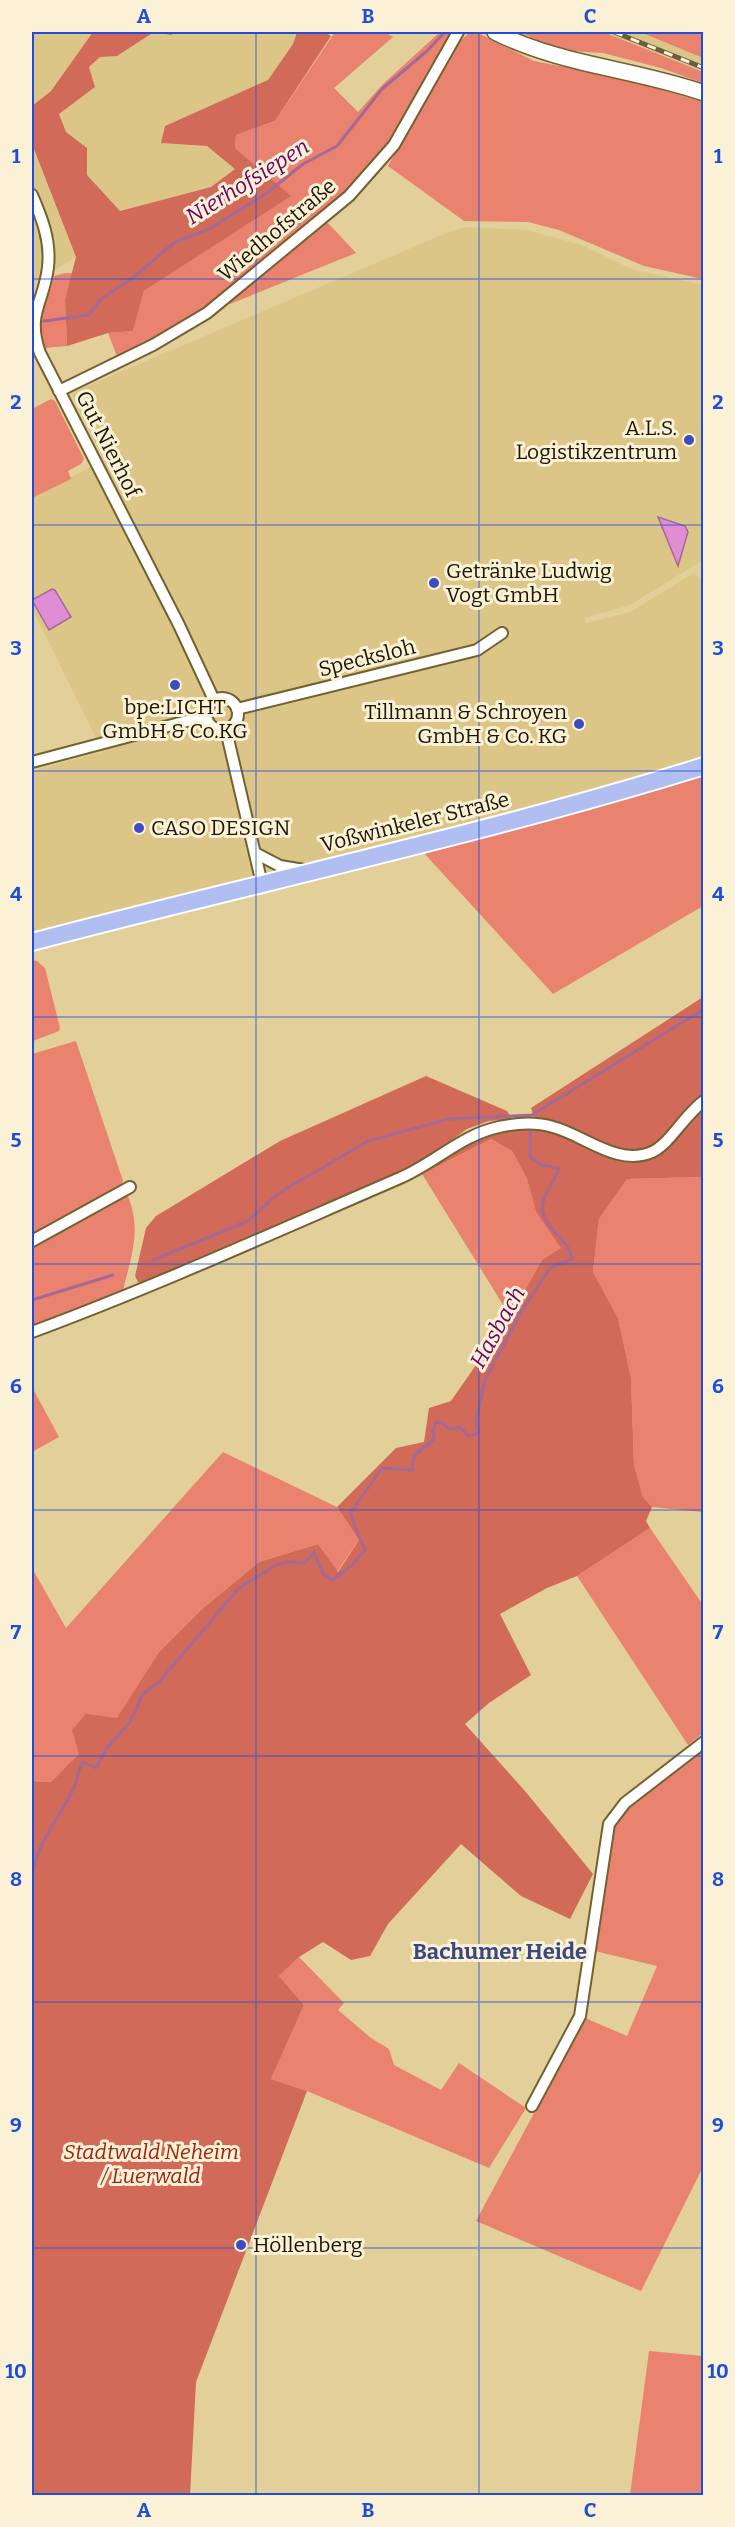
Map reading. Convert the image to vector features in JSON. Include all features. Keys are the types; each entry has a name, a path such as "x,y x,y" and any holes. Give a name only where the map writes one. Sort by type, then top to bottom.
{"main road":[{"path":"495,32 556,56 672,82 704,93"},
{"name":"Voßwinkeler Straße","path":"32,942 626,790 704,766"}],"street":[{"name":"Wiedhofstraße","path":"59,391 153,345 207,314 349,196 394,145 458,32"},
{"name":"Gut Nierhof","path":"32,195 42,218 48,252 46,279 34,314 35,339 214,700"},
{"name":"Specksloh","path":"237,708 477,650 502,633"},
{"path":"227,699 237,708 236,722 226,730 212,728 206,716 207,707 214,700 227,699"},
{"path":"32,762 206,716"},
{"path":"226,730 262,884"},
{"path":"255,853 290,869 313,871"},
{"path":"32,1332 128,1296 412,1172 469,1136 492,1128 537,1124 560,1129 616,1152 639,1154 655,1150 704,1101"},
{"path":"32,1241 130,1187"},
{"path":"532,2106 580,2016 609,1824 625,1803 704,1742"}],"shaded area":[{"path":"32,32 93,32 51,91 32,106"},
{"path":"154,32 171,35 176,32 297,32 293,44 268,80 165,126 161,143 207,146 235,169 211,187 120,211 87,175 87,148 66,132 59,114 95,87 89,67 100,57 117,56"},
{"path":"335,32 385,32 393,37 334,88 358,112 383,84 440,32 451,32 449,40 390,143 347,192 199,315 118,359 108,333 133,331 144,291 290,196 235,148 236,135 275,121"},
{"path":"470,32 476,32 534,61 617,77 703,102 703,279 644,266 559,230 528,222 464,221 388,166 456,45"},
{"path":"520,32 603,32 703,72 703,83 661,68 603,53 558,50"},
{"path":"603,32 640,32 703,58 703,72"},
{"path":"640,32 703,32 703,58"},
{"path":"32,144 76,257 32,284"},
{"path":"327,222 356,253 230,304 229,302"},
{"path":"466,227 526,230 582,245 631,269 703,285 703,560 630,605 584,618 586,623 630,612 694,573 703,582 703,759 567,798 32,934 32,771 103,752 32,608 32,498 104,460 71,393 449,232"},
{"path":"72,273 65,299 67,346 44,348 40,326 43,310 54,276"},
{"path":"51,399 55,401 84,459 81,464 68,471 71,479 32,498 32,409"},
{"path":"658,517 685,526 688,532 678,566"},
{"path":"52,589 55,590 71,617 49,630 32,600"},
{"path":"703,774 703,906 553,994 423,852"},
{"path":"32,960 45,968 60,1028 59,1031 33,1041"},
{"path":"76,1041 123,1181 120,1187 32,1236 32,1054"},
{"path":"491,1139 512,1151 527,1179 536,1212 562,1248 542,1260 510,1316 422,1174"},
{"path":"703,1177 703,1512 652,1507 643,1497 634,1465 631,1378 618,1318 593,1272 599,1219 627,1179"},
{"path":"120,1196 128,1196 135,1232 123,1291 32,1328 32,1244"},
{"path":"32,1387 59,1437 32,1452"},
{"path":"223,1452 337,1507 359,1540 337,1572 318,1544 259,1562 202,1609 159,1652 117,1719 51,1782 32,1781 32,1568 66,1628"},
{"path":"650,1528 703,1605 703,1733 688,1745 577,1576"},
{"path":"703,1746 703,2167 641,2291 476,2221 585,2018 627,2036 657,1966 595,1951 614,1823 629,1803"},
{"path":"299,1957 344,2003 338,2010 371,2038 389,2049 394,2065 441,2090 459,2063 526,2108 489,2168 307,2091 271,2079 304,2005 279,1976"},
{"path":"649,2351 703,2356 703,2495 630,2495"}],"green space":[{"path":"93,32 154,32 117,56 100,57 89,67 95,87 59,114 66,132 87,148 87,175 120,211 211,187 235,169 207,146 161,143 165,126 268,80 293,44 297,32 324,32 331,36 275,121 236,135 235,148 291,196 144,291 133,331 108,333 67,346 65,299 76,257 32,144 32,106 51,91"},
{"path":"154,32 176,32 171,35"},
{"name":"Stadtwald Neheim / Luerwald","path":"703,997 703,1177 627,1179 599,1219 593,1272 618,1318 631,1378 634,1465 643,1497 652,1507 646,1521 650,1528 577,1576 547,1588 500,1614 531,1675 489,1703 465,1724 525,1791 593,1874 570,1919 521,1896 461,1844 388,1924 370,1956 351,1960 323,1942 299,1957 279,1976 304,2005 271,2079 307,2091 196,2382 190,2495 32,2495 32,1781 51,1782 79,1754 72,1730 86,1714 117,1718 159,1652 202,1609 259,1562 318,1544 338,1572 359,1540 337,1507 396,1448 424,1442 429,1408 451,1401 510,1316 542,1260 561,1248 536,1212 527,1179 512,1151 491,1139 422,1174 472,1138 492,1131 537,1126 531,1108"},
{"path":"426,1076 507,1111 512,1119 489,1121 467,1129 417,1165 144,1284 138,1282 135,1276 146,1228 156,1216 280,1141"}],"waterway":[{"name":"Nierhofsiepen","path":"44,321 89,315 101,299 134,277 175,242 209,229 267,193 303,164 337,146 382,89 427,51 445,32"},
{"path":"153,1260 248,1221 279,1193 368,1141 449,1119 532,1115 704,1009"},
{"name":"Hasbach","path":"32,1879 38,1853 69,1797 83,1762 96,1768 106,1749 130,1722 143,1694 160,1681 238,1589 276,1565 289,1562 305,1563 314,1552 323,1574 332,1580 351,1566 365,1550 351,1512 382,1468 412,1470 414,1456 434,1439 433,1430 436,1422 450,1429 460,1427 468,1436 478,1433 476,1421 485,1380 521,1312 550,1268 572,1259 566,1244 549,1225 543,1211 544,1198 559,1168 541,1165 530,1157 530,1127"},
{"path":"32,1300 113,1275"}],"railway":[{"path":"614,32 704,68"}],"place":[{"name":"A.L.S. Logistikzentrum","path":"689,440"},
{"name":"Getränke Ludwig Vogt GmbH","path":"434,583"},
{"name":"bpe:LICHT GmbH & Co.KG","path":"175,685"},
{"name":"Tillmann & Schroyen GmbH & Co. KG","path":"579,724"},
{"name":"CASO DESIGN","path":"139,828"},
{"name":"Höllenberg","path":"241,2245"}],"district":[{"name":"Bachumer Heide","path":"500,1951"}]}
